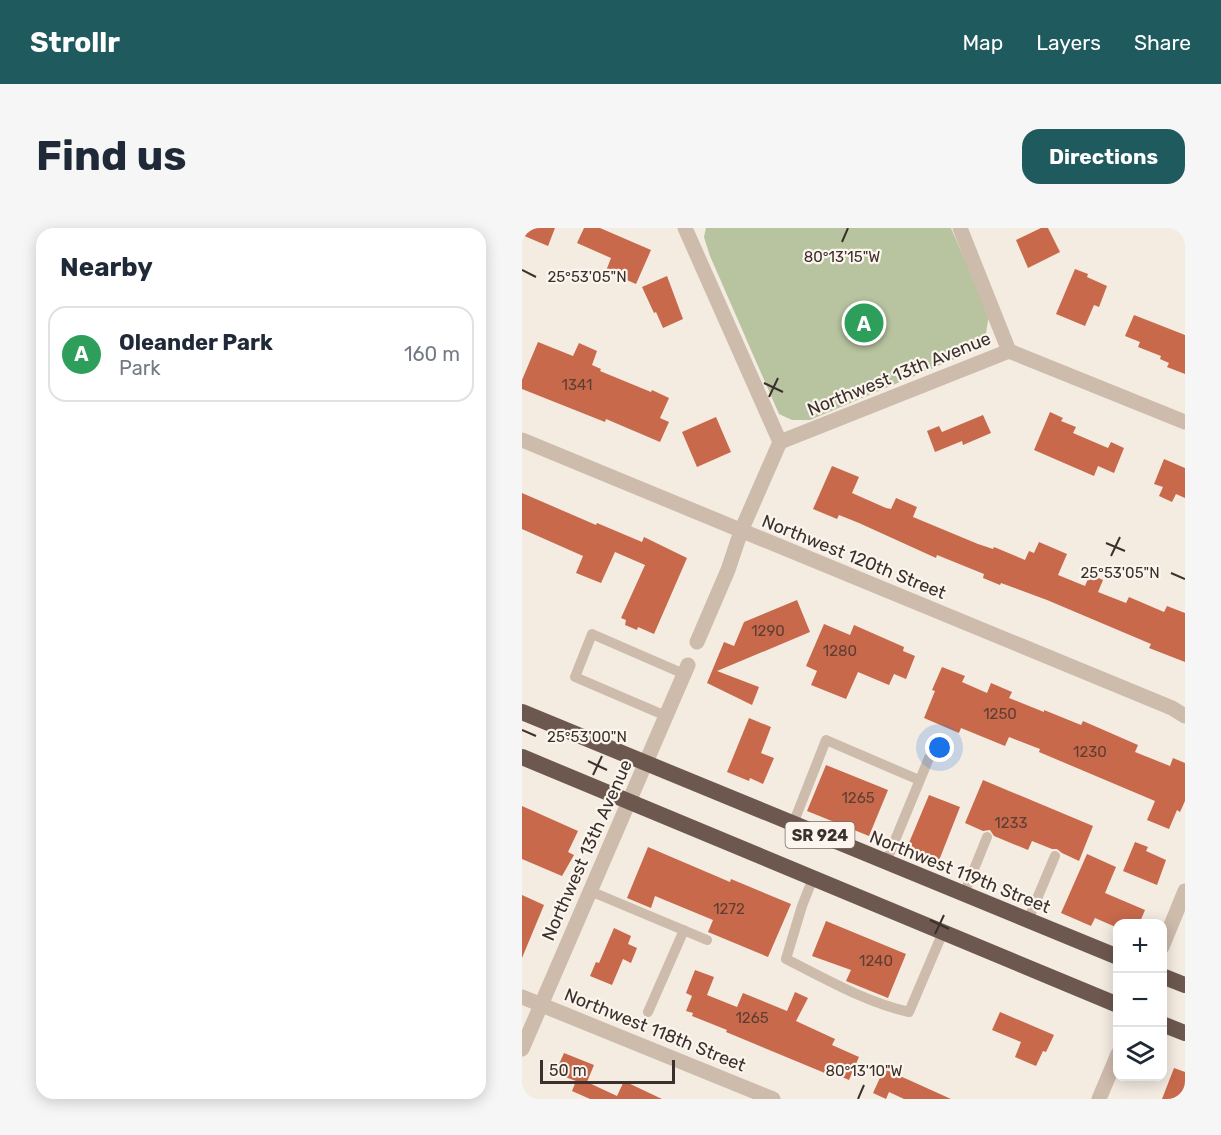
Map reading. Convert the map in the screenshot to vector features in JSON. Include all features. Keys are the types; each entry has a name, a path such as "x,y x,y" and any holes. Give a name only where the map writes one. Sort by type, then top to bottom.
{"highway":[{"name":"Northwest 119th Street","path":"522,712 1113,955"},
{"name":"SR 924","path":"522,757 1113,1003"},
{"path":"1167,978 1185,985"},
{"path":"1167,1026 1185,1033"}],"street":[{"path":"686,228 780,442 741,531 728,570 697,642"},
{"name":"Northwest 13th Avenue","path":"780,442 1009,351 960,228"},
{"path":"1009,351 1185,422"},
{"name":"Northwest 120th Street","path":"522,440 1181,712"},
{"name":"Northwest 13th Avenue","path":"522,1049 686,670"},
{"path":"1167,935 1185,891"},
{"name":"Northwest 118th Street","path":"522,997 773,1099"},
{"path":"1099,1099 1113,1066"}],"lane":[{"path":"666,716 575,677 592,634 686,670"},
{"path":"793,824 826,740 919,780"},
{"path":"886,862 928,758"},
{"path":"964,894 987,837"},
{"path":"1028,920 1056,856"},
{"path":"813,878 786,959 887,1007 909,1012 943,932"},
{"path":"590,891 707,940"},
{"path":"648,1012 684,930"}],"green space":[{"path":"706,228 951,228 989,314 986,333 978,349 810,420 792,420 779,414 710,256 704,237"}],"building":[{"path":"522,228 555,228 548,246 522,235"},
{"path":"584,228 600,228 651,250 636,284 606,271 611,258 577,243"},
{"path":"1041,228 1048,228 1060,252 1028,268 1016,240"},
{"path":"1075,269 1107,286 1099,307 1094,305 1085,326 1056,314"},
{"path":"667,276 683,319 663,328 642,287"},
{"path":"1134,315 1185,335 1185,374 1167,367 1169,363 1160,359 1161,356 1138,347 1140,342 1125,336"},
{"path":"538,342 573,356 579,343 597,351 592,365 601,369 600,371 669,398 660,418 669,422 660,442 606,419 605,422 522,389 522,380"},
{"path":"1050,412 1063,418 1061,421 1076,427 1073,433 1108,448 1111,442 1124,448 1114,473 1098,466 1094,476 1034,450"},
{"path":"983,415 991,433 963,445 962,441 935,452 927,431 939,426 942,432"},
{"path":"716,417 731,452 697,467 682,432"},
{"path":"1164,459 1185,468 1185,498 1176,494 1172,502 1159,496 1163,487 1154,484"},
{"path":"832,466 859,477 852,493 886,508 891,509 896,498 917,507 913,517 978,544 993,549 994,547 1025,560 1029,551 1034,553 1039,542 1067,554 1058,575 1085,586 1090,574 1103,580 1098,592 1126,603 1129,597 1164,612 1167,606 1185,613 1185,662 1149,648 1151,644 1047,600 983,578 984,574 937,555 936,558 839,515 837,519 813,509"},
{"path":"522,493 642,542 644,537 687,558 654,634 638,627 637,630 625,625 626,620 621,618 645,565 615,552 601,583 576,573 583,556 522,529"},
{"path":"797,600 810,632 717,671 759,687 752,705 707,683 724,642 734,646 744,622"},
{"path":"824,624 850,635 854,625 904,647 903,651 915,656 906,679 894,674 889,685 858,672 846,699 811,685 817,671 806,666"},
{"path":"942,667 965,676 962,682 987,693 991,683 1012,692 1009,698 1081,725 1083,721 1138,745 1135,752 1170,766 1173,758 1185,763 1185,801 1180,812 1177,810 1169,829 1147,820 1155,801 1009,737 1005,746 961,728 959,733 924,718"},
{"path":"749,718 771,727 761,753 774,758 763,784 727,772"},
{"path":"826,765 888,790 869,836 807,811"},
{"path":"983,780 1093,826 1079,861 1057,849 1032,841 1028,850 994,836 990,830 983,831 965,823"},
{"path":"929,795 960,807 938,863 906,850"},
{"path":"522,806 578,831 568,852 574,855 562,876 522,859"},
{"path":"1135,842 1148,847 1146,851 1166,860 1157,885 1123,871"},
{"path":"648,847 730,882 731,879 791,904 768,957 708,932 713,920 655,896 651,908 627,898"},
{"path":"1087,854 1116,867 1105,893 1145,910 1141,919 1113,919 1113,926 1095,918 1091,926 1061,913"},
{"path":"522,895 544,905 522,958"},
{"path":"826,921 906,954 888,998 846,981 851,970 812,956"},
{"path":"614,928 631,936 628,944 637,948 631,963 623,959 612,985 590,976 596,962 599,963"},
{"path":"695,970 714,977 707,995 737,1007 743,993 787,1011 795,992 808,998 796,1021 835,1039 832,1045 859,1057 849,1080 833,1073 832,1076 692,1016 693,1013 686,1011 692,996 686,993"},
{"path":"1000,1012 1054,1035 1036,1066 1015,1057 1021,1042 992,1030"},
{"path":"564,1053 594,1065 587,1082 617,1096 624,1081 662,1099 590,1099 572,1091 576,1081 555,1073"},
{"path":"1174,1068 1185,1072 1185,1099 1162,1099"},
{"path":"884,1069 951,1099 904,1099 889,1092 886,1099 873,1093"}],"place":[{"name":"Oleander Park","path":"864,323"}]}
